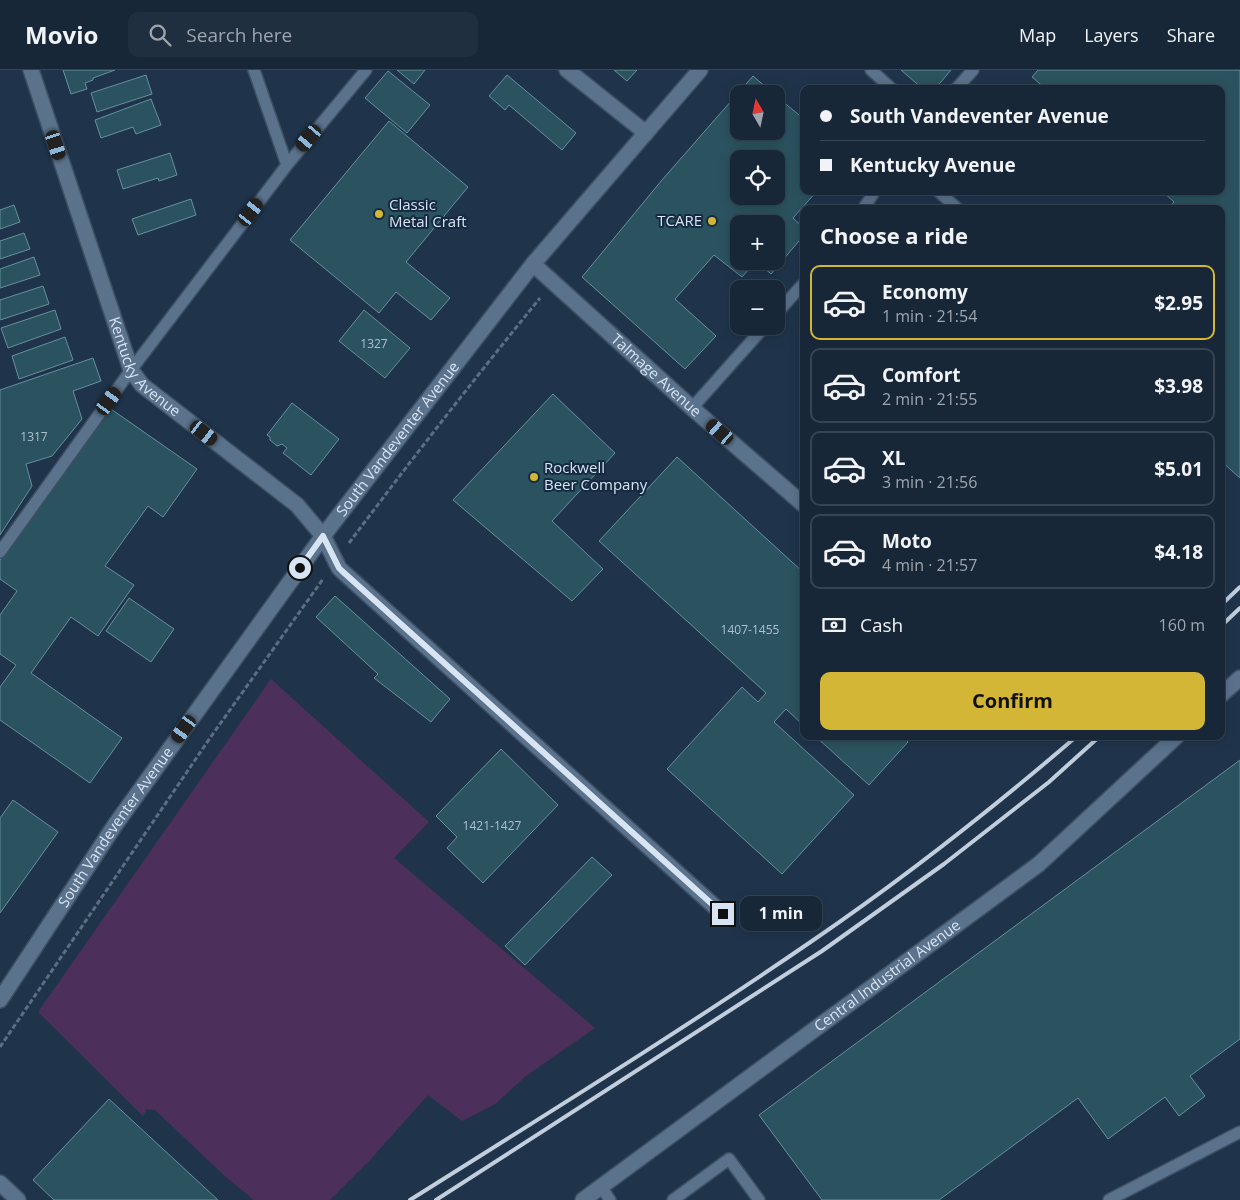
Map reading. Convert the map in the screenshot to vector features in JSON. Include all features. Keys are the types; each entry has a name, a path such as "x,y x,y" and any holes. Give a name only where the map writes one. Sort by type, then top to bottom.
{"street":[{"name":"Kentucky Avenue","path":"31,70 131,370 142,385 297,505 323,536 339,568 723,914"},
{"path":"567,70 646,133"},
{"name":"South Vandeventer Avenue","path":"0,1000 115,825 323,536 533,264 700,70"},
{"name":"Talmage Avenue","path":"533,264 692,408 800,502"},
{"path":"1225,691 1240,678"},
{"name":"Central Industrial Avenue","path":"583,1200 1039,864 1173,740"},
{"path":"0,1184 18,1200"}],"lane":[{"path":"254,70 286,165"},
{"path":"0,552 131,370 286,165 366,70"},
{"path":"871,70 888,85"},
{"path":"960,85 973,70"},
{"path":"942,195 954,205"},
{"path":"785,304 800,287"},
{"path":"692,408 757,335"},
{"path":"1109,1200 1240,1132"},
{"path":"673,1200 729,1158 759,1200"},
{"path":"601,1187 610,1200"}],"path":[{"path":"0,1047 210,738 336,562 394,482 553,282"}],"shaded area":[{"path":"271,679 429,822 394,858 595,1028 526,1076 495,1104 462,1121 428,1095 370,1160 330,1200 254,1200 228,1179 155,1110 147,1109 143,1116 38,1012"}],"building":[{"path":"63,70 115,70 93,78 93,80 85,83 87,89 71,94"},
{"path":"397,70 425,70 414,84"},
{"path":"614,70 637,70 627,81"},
{"path":"901,70 951,70 938,85 918,85"},
{"path":"1038,70 1240,70 1240,478 1225,465 1225,205 1171,205 1174,202 1166,195 1225,195 1225,85 1041,85 1032,77"},
{"path":"388,71 430,105 407,133 365,98"},
{"path":"146,75 152,94 97,112 91,93"},
{"path":"507,75 576,133 562,150 509,105 505,110 489,96"},
{"name":"TCARE","path":"753,76 764,85 745,85"},
{"path":"151,99 161,125 136,134 133,127 101,138 95,120"},
{"name":"TCARE","path":"730,102 730,140 785,140 785,103 800,116 800,195 813,195 805,205 800,205 800,210 793,218 800,224 800,240 785,257 785,215 730,215 730,268 714,255 675,299 716,336 685,369 582,277 662,180"},
{"name":"Classic Metal Craft","path":"389,121 468,187 406,262 450,298 431,320 396,292 379,313 290,240"},
{"path":"170,153 177,175 159,181 158,178 123,189 117,170"},
{"path":"191,199 196,215 138,235 132,219"},
{"path":"14,205 20,222 0,229 0,210"},
{"path":"24,233 30,249 0,259 0,241"},
{"path":"34,257 40,275 0,288 0,269"},
{"name":"TCARE","path":"733,270 748,270 742,277"},
{"name":"TCARE","path":"766,270 774,270 771,274"},
{"path":"43,286 49,304 0,320 0,300"},
{"path":"55,310 61,329 8,348 1,328"},
{"path":"364,310 410,348 385,378 339,341"},
{"path":"65,337 73,360 19,379 12,356"},
{"path":"93,358 101,381 73,391 82,419 52,456 26,464 32,486 0,535 0,390"},
{"name":"Rockwell Beer Company","path":"553,394 615,453 552,521 603,569 572,601 453,500"},
{"path":"292,403 339,439 311,475 283,453 287,448 282,444 277,446 267,435"},
{"path":"108,407 197,469 163,517 148,506 105,566 134,585 98,636 71,617 31,673 122,738 90,783 0,720 0,687 16,665 0,654 0,615 17,591 0,579 0,560"},
{"path":"677,457 800,569 800,722 786,709 774,722 854,795 782,874 667,769 742,687 758,702 766,693 599,541"},
{"path":"335,596 450,699 431,722 374,678 378,674 316,617"},
{"path":"129,598 174,629 151,662 106,631"},
{"path":"819,740 906,740 908,742 869,785"},
{"path":"501,749 558,805 483,883 447,848 457,837 436,816"},
{"path":"1240,760 1240,1039 1190,1076 1205,1096 1179,1116 1165,1097 1108,1139 1078,1098 939,1200 822,1200 759,1115"},
{"path":"13,800 58,832 0,913 0,818"},
{"path":"592,857 612,875 525,965 505,946"},
{"path":"109,1099 218,1200 54,1200 33,1180"}],"railway":[{"path":"1225,601 1240,587"},
{"path":"1225,622 1240,608"},
{"path":"410,1200 663,1040 812,941 880,893 947,842 1072,740"},
{"path":"436,1200 822,951 944,864 1049,782 1096,740"}],"place":[{"name":"Classic Metal Craft","path":"379,214"},
{"name":"TCARE","path":"712,221"},
{"name":"Rockwell Beer Company","path":"534,477"}],"route":[{"path":"300,568 323,536 342,571 723,914"}]}
